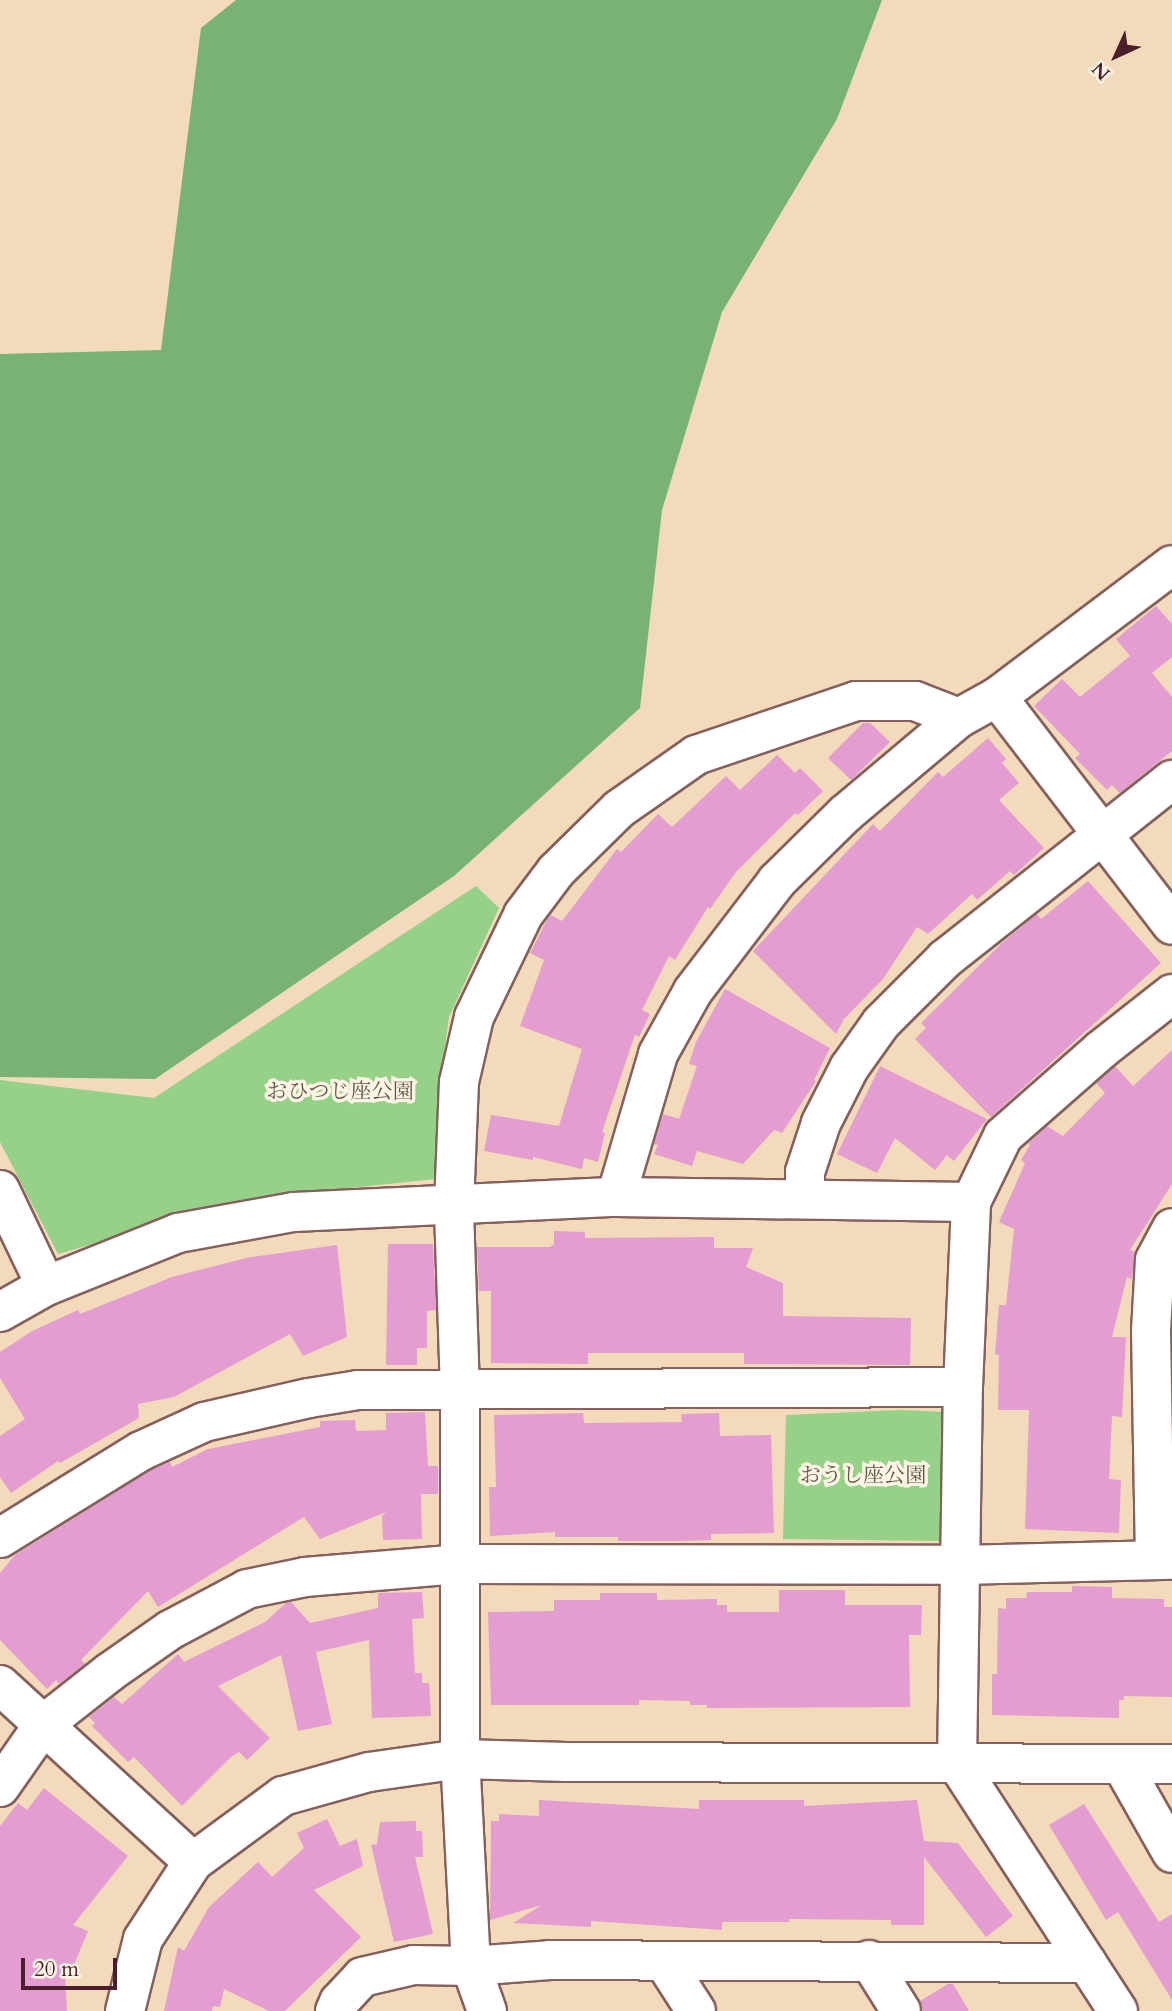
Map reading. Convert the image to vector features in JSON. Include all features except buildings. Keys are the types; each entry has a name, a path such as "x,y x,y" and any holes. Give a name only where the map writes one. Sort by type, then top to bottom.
{"street":[{"path":"616,1197 658,1054 693,991 777,881 845,814 959,718 997,697 1172,565"},
{"path":"997,697 1172,925"},
{"path":"486,2011 471,1966 460,1759 460,1391 454,1206 459,1082 474,1017 523,915 556,871 619,809 696,755 856,701 915,701 959,718"},
{"path":"805,1199 805,1172 821,1123 849,1068 881,1023 945,959 1172,780"},
{"path":"1118,2011 957,1763 963,1387 971,1202 1003,1136 1102,1049 1172,993"},
{"path":"0,1190 46,1286"},
{"path":"0,1312 46,1286 178,1233 295,1212 616,1197 971,1202"},
{"path":"0,1787 44,1724 110,1672 170,1630 247,1589 305,1577 461,1564 960,1565 1163,1560 1151,1331 1155,1260 1172,1228"},
{"path":"0,1538 141,1451 204,1422 309,1398 358,1390 963,1387"},
{"path":"0,1685 193,1862"},
{"path":"125,2011 143,1939 193,1862 283,1796 369,1772 460,1759 566,1762 1172,1764"},
{"path":"1122,1765 1172,1853"},
{"path":"335,2011 339,2002 362,1977 414,1965 471,1966 550,1961 665,1963 869,1960 1087,1963"},
{"path":"869,1960 901,2011"},
{"path":"665,1963 696,2011"}],"green space":[{"path":"236,0 882,0 837,119 722,312 662,510 640,708 454,876 155,1079 0,1077 0,354 161,350 201,28"},
{"name":"おひつじ座公園","path":"476,886 499,908 449,1017 438,1099 435,1179 248,1199 58,1254 0,1142 0,1080 154,1098"},
{"name":"おうし座公園","path":"901,1410 944,1412 939,1541 783,1539 786,1415"}]}
